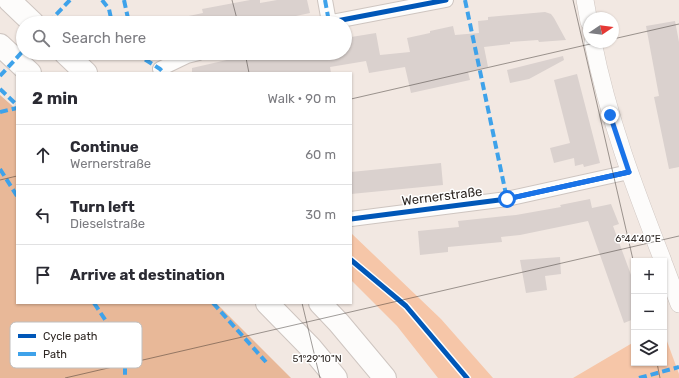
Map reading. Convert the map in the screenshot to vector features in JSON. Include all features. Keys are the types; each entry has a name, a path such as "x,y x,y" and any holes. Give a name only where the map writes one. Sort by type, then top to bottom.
{"highway":[{"path":"9,0 26,16"},
{"path":"0,44 16,59"},
{"path":"17,60 29,72"},
{"path":"72,60 85,72"},
{"path":"268,304 311,348 336,378"},
{"path":"321,304 339,323 385,378"}],"street":[{"path":"325,0 327,16"},
{"path":"352,18 446,0"},
{"path":"585,0 587,12"},
{"path":"594,48 610,115 629,172 662,258"},
{"path":"160,69 179,60"},
{"name":"Wernerstraße","path":"352,219 507,199 629,172"},
{"path":"667,272 679,304"}],"shaded area":[{"path":"0,95 16,109 16,304 217,304 291,378 0,378"},
{"path":"352,234 441,319 493,378 438,378 397,326 352,281"},
{"path":"667,341 679,374 679,378 573,378 631,344 631,366 667,366"}],"building":[{"path":"250,0 260,0 260,3 277,0 307,0 310,13 296,16 189,16 203,13 202,9"},
{"path":"545,12 551,14 554,18 566,40 510,42 510,44 484,47 488,67 468,72 470,80 411,93 405,67 369,73 366,61 330,67 331,72 192,72 192,68 227,60 352,60 352,37 376,33 380,55 410,52 407,38 453,26 455,35 479,33 478,21 488,20 488,17"},
{"path":"675,21 679,42 679,167 669,169 654,97 659,96 646,26"},
{"path":"563,56 564,60 529,79 510,83 507,70"},
{"path":"577,74 600,163 584,167 583,164 575,166 574,158 554,163 550,148 570,143 554,80"},
{"path":"441,163 443,185 352,194 352,172"},
{"path":"590,199 592,208 611,204 619,224 613,226 631,275 631,320 624,323 588,221 520,235 501,237 502,242 448,247 448,252 420,255 418,231 459,227 458,221 516,215 561,207 560,205"},
{"path":"560,257 561,274 545,276 547,290 526,293 520,260"}],"marked path":[{"path":"55,16 70,0"},
{"path":"102,0 109,9 110,16"},
{"path":"124,0 127,16"},
{"path":"325,0 328,16"},
{"path":"465,0 507,199"},
{"path":"0,76 16,59"},
{"path":"146,60 163,72"},
{"path":"0,89 16,104"},
{"path":"0,112 16,108"},
{"path":"0,169 16,194"},
{"path":"95,304 107,322"},
{"path":"214,304 266,362"},
{"path":"639,378 679,367"},
{"path":"125,368 125,378"}],"cycle path":[{"path":"352,18 446,0"},
{"path":"352,219 507,199 629,172"},
{"path":"352,261 406,306 467,378"}],"route":[{"path":"507,199 629,172 610,115"}]}
